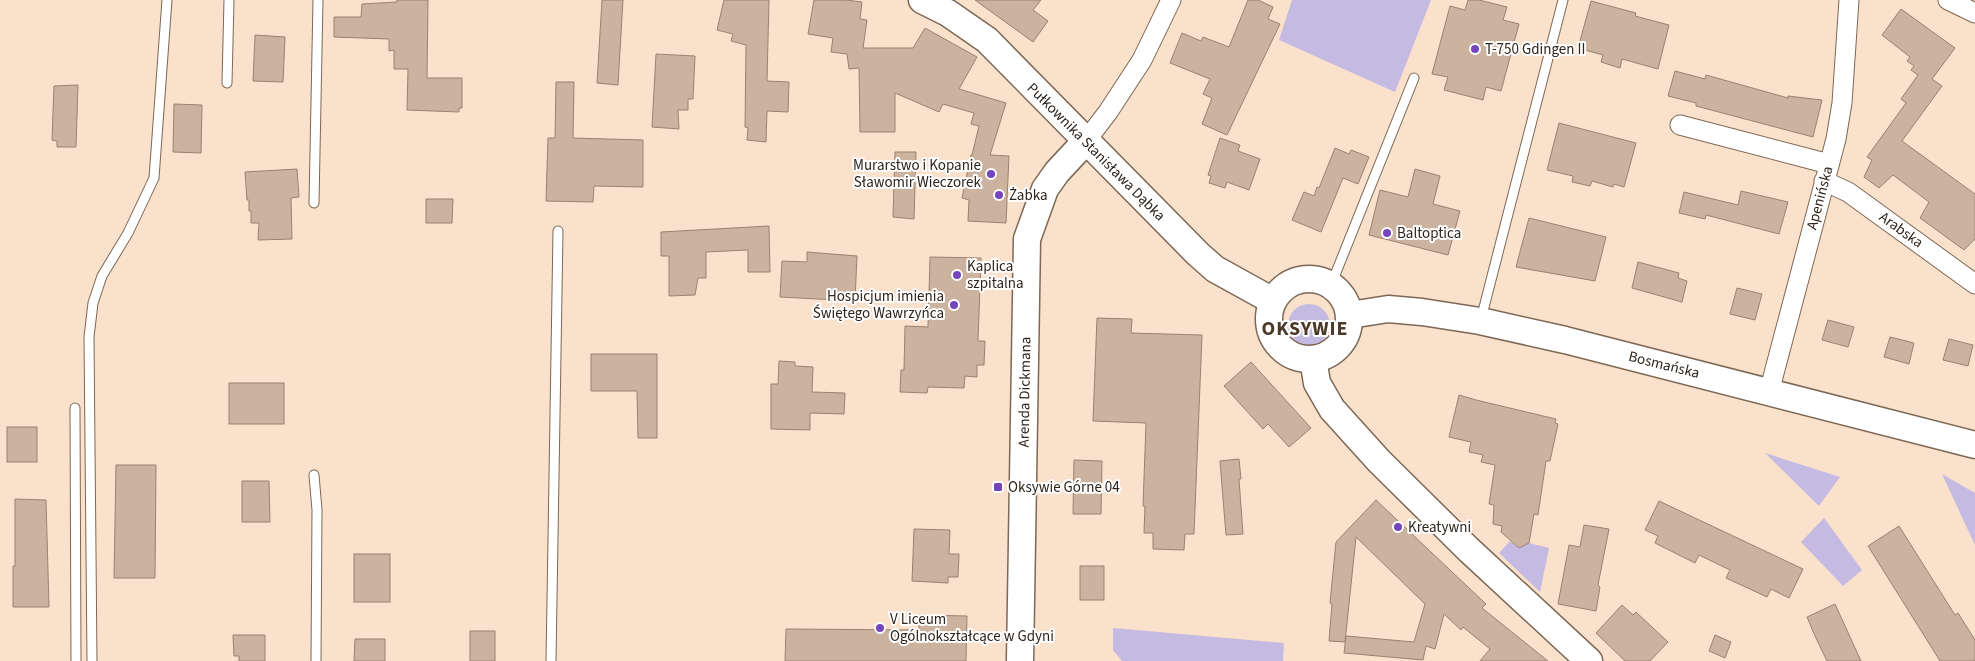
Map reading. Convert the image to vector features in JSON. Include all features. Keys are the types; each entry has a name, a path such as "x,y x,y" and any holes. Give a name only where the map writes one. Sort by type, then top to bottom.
{"street":[{"name":"Pułkownika Stanisława Dąbka","path":"922,0 948,13 987,40 1085,142 1215,269 1273,301"},
{"path":"1085,142 1108,112 1142,60 1171,0"},
{"name":"Apenińska","path":"1769,392 1842,104 1849,0"},
{"path":"1948,0 1975,14"},
{"name":"Arabska","path":"1680,125 1826,173 1848,192 1975,284"},
{"name":"Arenda Dickmana","path":"1020,661 1027,239 1045,189 1057,172 1085,142"},
{"path":"1309,278 1324,281 1331,285 1337,289 1350,315 1348,331 1341,345 1328,355 1313,359 1301,358 1290,354 1280,347 1273,337 1269,325 1269,313 1273,301 1282,289 1294,281 1309,278"},
{"name":"Bosmańska","path":"1350,315 1388,309 1480,321 1565,340 1975,445"},
{"path":"1313,359 1317,383 1332,408 1379,461 1441,523 1589,661"}],"lane":[{"path":"92,661 89,337 94,303 102,276 128,233 154,178 167,0"},
{"path":"227,83 229,0"},
{"path":"314,203 318,0"},
{"path":"1480,321 1563,0"},
{"path":"1331,285 1414,78"},
{"path":"551,661 558,231"},
{"path":"75,408 76,661"},
{"path":"314,475 317,510 316,661"}],"shaded area":[{"path":"1292,0 1431,0 1395,92 1279,40"},
{"path":"1305,304 1313,304 1324,310 1330,325 1324,340 1313,346 1305,346 1294,340 1288,329 1288,321 1294,310"},
{"path":"1765,453 1840,477 1819,506"},
{"path":"1942,474 1975,493 1975,545"},
{"path":"1824,518 1862,570 1843,586 1801,542"},
{"path":"1510,541 1519,548 1529,543 1549,548 1540,592 1499,553"},
{"path":"1113,628 1284,643 1283,661 1122,661 1113,650"}],"building":[{"path":"397,0 428,0 427,78 462,78 462,108 459,108 459,112 407,110 408,69 394,69 394,50 389,51 389,39 334,37 334,17 361,17 362,4 397,2"},
{"path":"602,0 623,0 618,85 597,83"},
{"path":"724,0 769,0 767,81 789,82 788,112 767,111 766,142 747,140 748,128 745,127 746,45 731,41 733,34 717,30"},
{"path":"814,0 862,2 860,19 867,20 863,48 913,48 925,28 977,57 959,89 1006,103 990,155 1009,156 1006,223 968,221 969,200 962,198 979,126 971,124 974,113 943,104 939,112 895,93 895,132 860,132 859,68 849,69 847,54 831,52 833,38 808,34"},
{"path":"975,0 1041,0 1033,10 1048,21 1033,42"},
{"path":"1248,0 1258,0 1273,7 1268,19 1280,24 1227,135 1202,124 1212,98 1203,94 1210,79 1170,63 1182,33 1201,41 1203,37 1229,47"},
{"name":"T-750 Gdingen II","path":"1468,0 1479,0 1507,7 1503,20 1519,24 1501,91 1486,87 1483,100 1444,90 1448,77 1432,74 1450,6 1465,10"},
{"path":"1591,1 1636,13 1635,16 1669,25 1658,69 1622,59 1620,68 1601,62 1603,55 1578,48"},
{"path":"1901,9 1955,48 1932,79 1942,86 1902,141 1975,194 1975,239 1964,250 1920,218 1929,202 1893,175 1879,188 1864,177 1872,160 1867,157 1906,103 1901,99 1918,75 1911,70 1914,66 1907,61 1910,57 1882,35"},
{"path":"255,35 285,37 283,82 253,81"},
{"path":"656,54 695,56 693,99 688,99 688,110 678,110 679,129 652,127"},
{"path":"1675,71 1705,79 1706,75 1788,98 1788,96 1822,100 1813,137 1696,106 1696,103 1668,96"},
{"path":"556,82 574,82 573,138 643,140 643,187 594,186 593,202 546,201 548,138 555,138"},
{"path":"78,85 76,147 57,147 57,141 52,140 54,86"},
{"path":"174,104 202,105 201,153 173,152"},
{"path":"1559,123 1636,143 1624,187 1614,184 1613,187 1592,181 1590,186 1572,182 1573,176 1547,170"},
{"path":"1220,138 1240,145 1238,151 1260,159 1249,190 1227,182 1225,188 1209,183 1211,176 1208,175"},
{"path":"1335,148 1349,154 1351,150 1369,157 1358,184 1343,178 1321,232 1292,220 1304,192 1314,196 1317,187 1319,188"},
{"path":"895,152 916,152 914,219 893,217"},
{"path":"297,169 299,197 291,198 292,239 258,240 259,223 251,223 245,172"},
{"path":"1415,169 1440,176 1433,204 1460,211 1448,255 1369,235 1380,190 1408,197"},
{"path":"1741,191 1788,202 1779,234 1706,215 1705,219 1679,213 1684,192 1738,205"},
{"path":"426,199 453,199 452,223 426,223"},
{"path":"1529,218 1606,237 1595,281 1516,267"},
{"path":"769,226 770,272 748,272 748,250 706,252 706,278 698,278 695,295 669,296 669,256 661,256 661,232"},
{"path":"807,252 857,256 855,301 780,297 782,261 807,262"},
{"name":"Hospicjum imienia Świętego Wawrzyńca","path":"930,257 981,258 978,341 985,341 984,365 977,365 977,377 965,376 964,388 928,387 927,393 900,392 901,370 904,370 905,326 928,327"},
{"path":"1638,262 1679,273 1678,278 1687,281 1682,302 1632,288"},
{"path":"1737,288 1762,294 1755,320 1730,314"},
{"path":"1097,318 1132,319 1131,333 1202,335 1194,534 1185,534 1184,550 1153,549 1153,533 1144,533 1146,423 1093,421"},
{"path":"1828,320 1854,327 1848,347 1822,340"},
{"path":"1890,337 1914,343 1909,364 1884,357"},
{"path":"1949,339 1973,345 1968,366 1943,360"},
{"path":"591,354 657,354 657,438 638,438 637,391 591,391"},
{"path":"779,361 795,362 795,366 813,367 812,392 845,393 844,414 810,413 810,430 771,429 771,384 778,384"},
{"path":"1251,362 1311,428 1289,447 1268,424 1263,429 1224,386"},
{"path":"229,383 284,383 284,424 229,424"},
{"path":"1459,395 1556,419 1555,423 1558,424 1550,461 1546,461 1538,515 1534,514 1529,543 1519,548 1501,532 1502,526 1493,524 1494,505 1489,504 1495,465 1481,462 1483,455 1469,452 1471,442 1449,437"},
{"path":"7,427 37,427 37,462 7,462"},
{"path":"1239,459 1243,534 1226,535 1220,461"},
{"path":"1074,460 1102,461 1101,514 1073,514"},
{"path":"116,465 156,465 155,578 114,578"},
{"path":"242,481 269,481 270,522 242,522"},
{"path":"15,499 46,500 49,607 13,607"},
{"path":"1376,500 1486,604 1482,608 1548,661 1480,661 1490,649 1463,627 1461,630 1444,614 1435,649 1426,646 1423,660 1344,653 1346,636 1414,642 1425,604 1356,537 1345,642 1329,641 1332,604 1330,603 1336,542"},
{"path":"1659,501 1803,569 1789,598 1771,589 1767,597 1726,578 1730,570 1699,555 1695,563 1655,543 1658,536 1645,530"},
{"path":"1584,525 1609,529 1598,585 1600,587 1596,611 1558,604 1569,545 1580,547"},
{"path":"1899,526 1955,615 1958,613 1975,640 1975,661 1940,661 1868,546"},
{"path":"914,529 950,530 949,554 959,554 958,577 948,577 948,583 912,581"},
{"path":"354,554 390,554 390,602 354,602"},
{"path":"1080,566 1104,566 1104,600 1080,600"},
{"path":"1835,604 1861,661 1827,661 1815,636 1807,617"},
{"path":"1622,605 1633,615 1636,612 1668,642 1650,661 1625,661 1596,633"},
{"path":"919,615 967,616 966,661 785,661 786,629 919,630"},
{"path":"470,631 495,631 495,661 470,661"},
{"path":"233,635 265,635 265,661 239,661 239,656 234,656"},
{"path":"1715,635 1731,642 1725,658 1709,651"},
{"path":"355,639 385,639 385,661 354,661"}],"place":[{"name":"T-750 Gdingen II","path":"1475,49"},
{"name":"Murarstwo i Kopanie Sławomir Wieczorek","path":"991,174"},
{"name":"Żabka","path":"999,195"},
{"name":"Baltoptica","path":"1387,233"},
{"name":"Kaplica szpitalna","path":"957,275"},
{"name":"Hospicjum imienia Świętego Wawrzyńca","path":"954,305"},
{"name":"Oksywie Górne 04","path":"998,487"},
{"name":"Kreatywni","path":"1398,527"},
{"name":"V Liceum Ogólnokształcące w Gdyni","path":"880,628"}],"district":[{"name":"OKSYWIE","path":"1305,329"}]}
